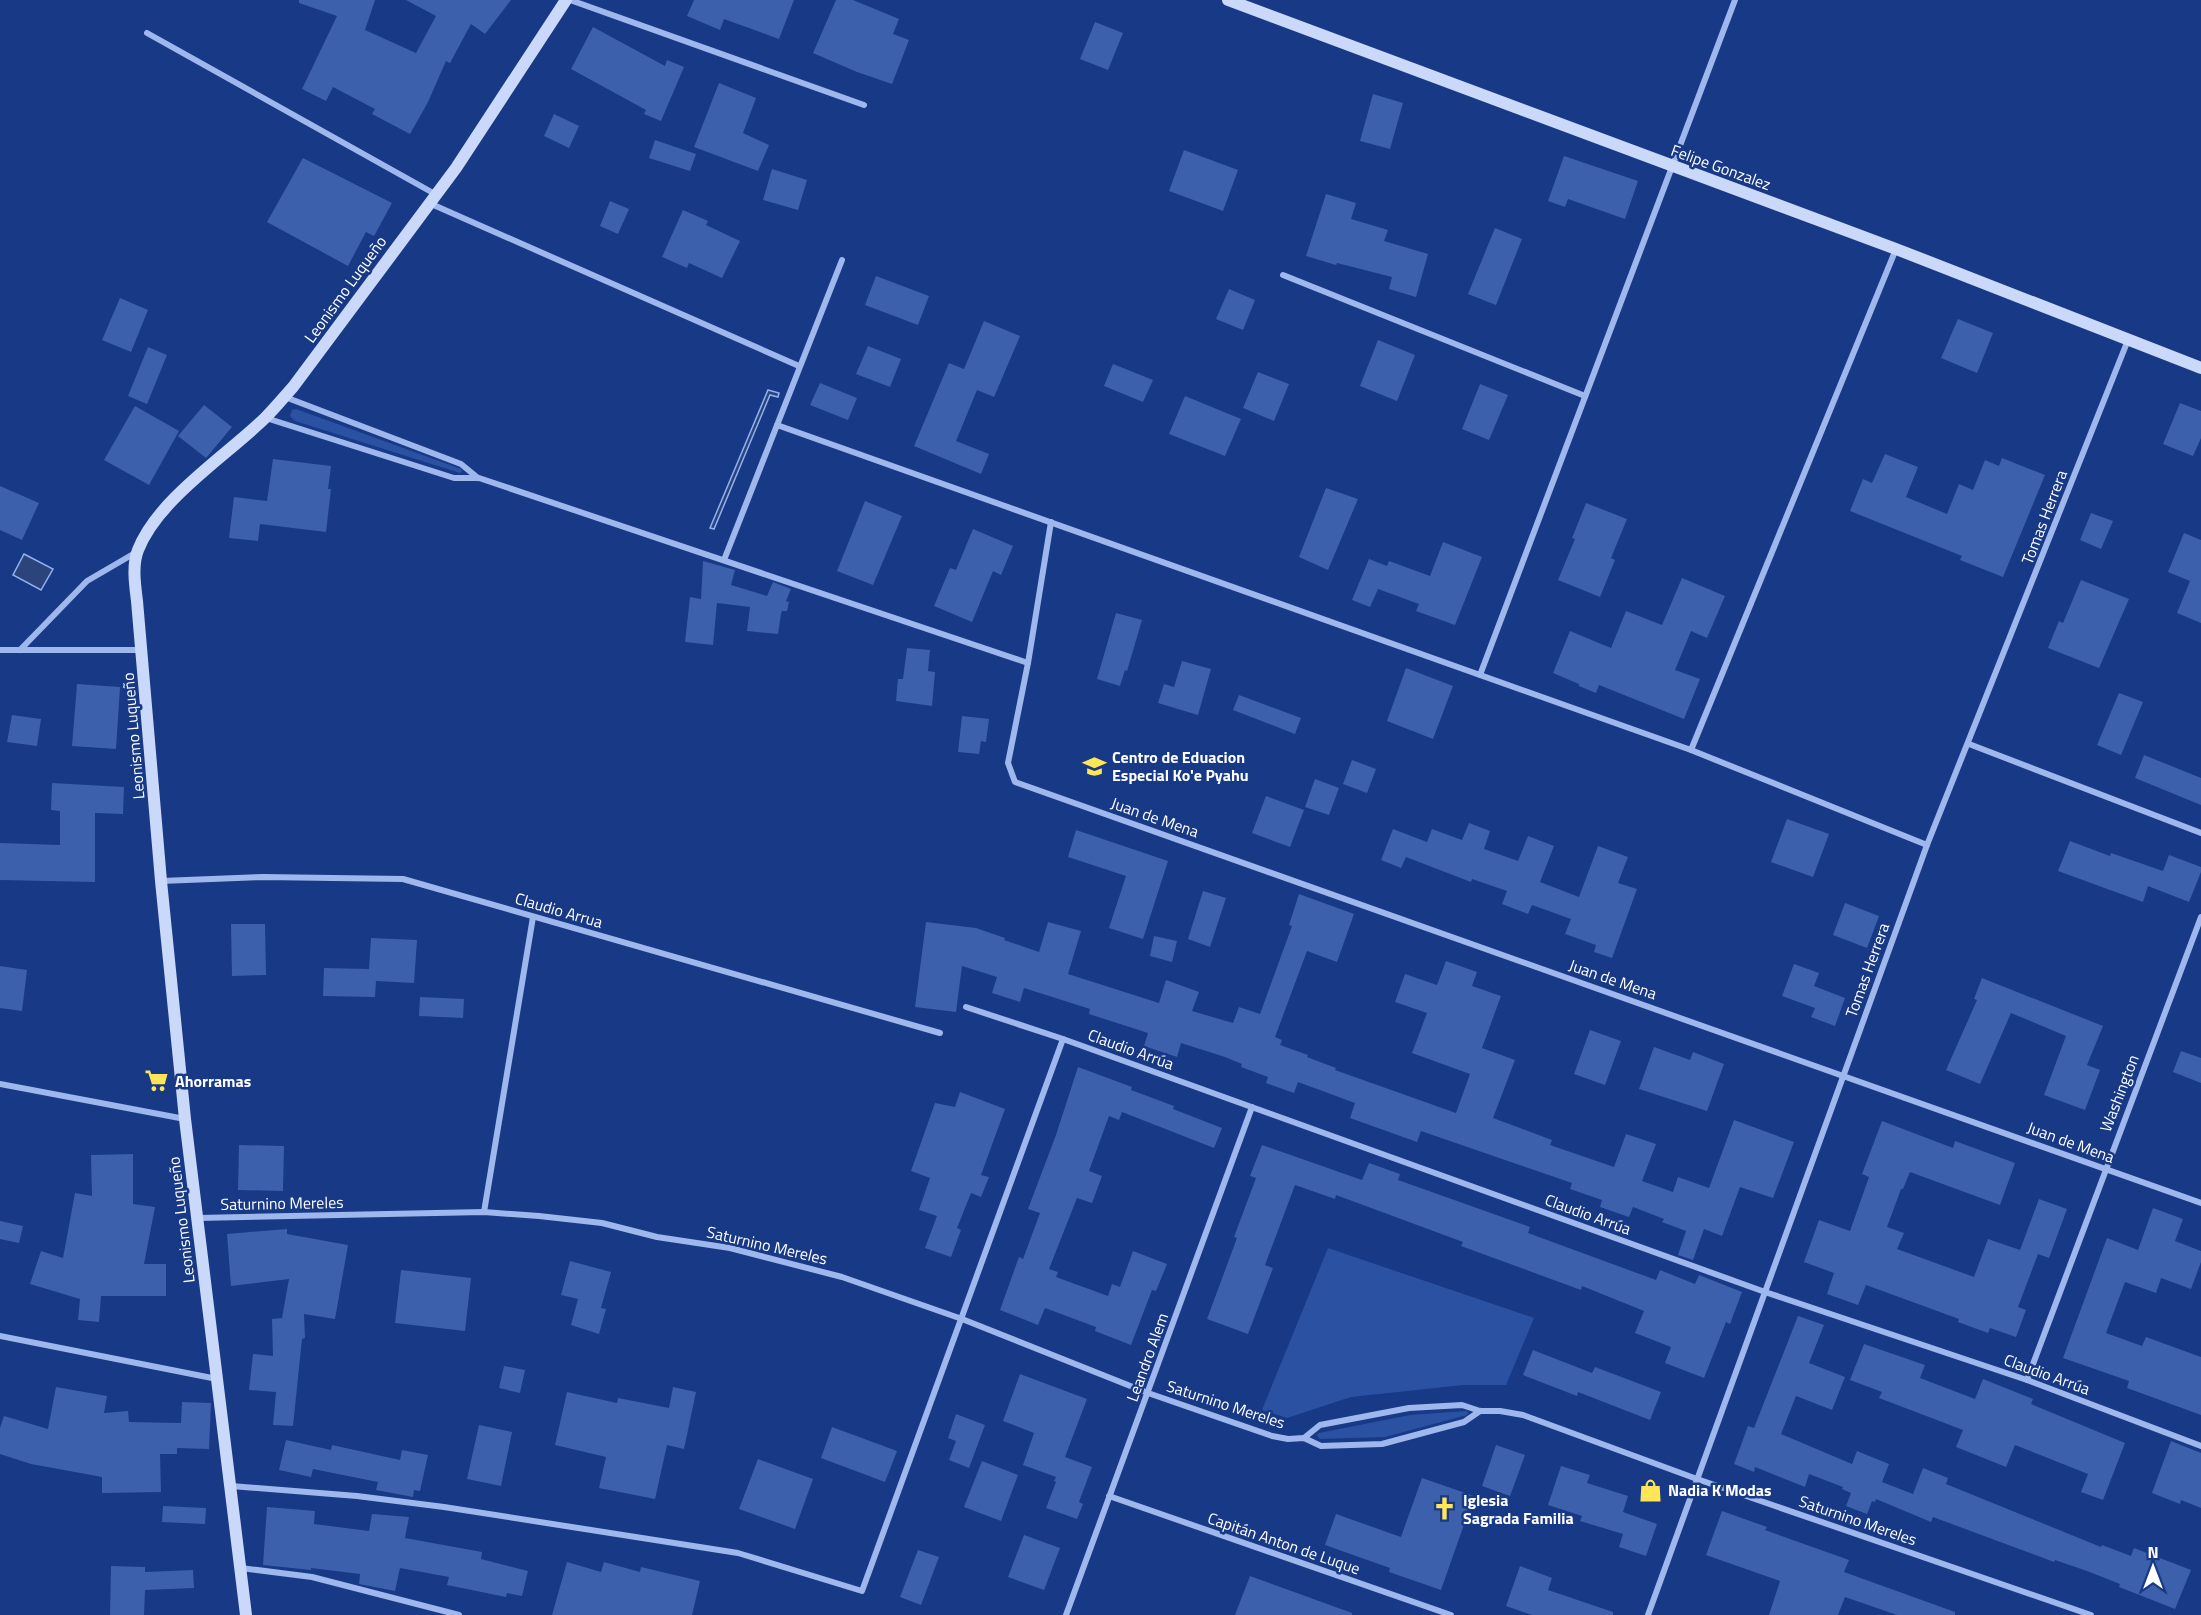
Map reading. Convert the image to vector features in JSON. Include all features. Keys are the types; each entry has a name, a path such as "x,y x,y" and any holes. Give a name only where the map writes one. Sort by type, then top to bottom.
{"street":[{"path":"568,0 864,105"},
{"name":"Leonismo Luqueño","path":"246,1615 185,1119 161,881 135,577 136,552 148,530 170,504 266,418 285,397 456,168 568,0"},
{"name":"Felipe Gonzalez","path":"1228,0 1896,249 2201,368"},
{"path":"1480,675 1735,0"},
{"path":"147,33 432,199 800,366"},
{"path":"1691,750 1896,249"},
{"path":"724,560 842,260"},
{"path":"1283,275 1585,396"},
{"name":"Tomas Herrera","path":"1648,1615 1927,845 2128,340"},
{"path":"285,397 461,464 479,478"},
{"path":"266,418 454,478 479,478 1028,663 1051,522"},
{"path":"777,425 1691,750 1927,845"},
{"path":"20,650 87,581 136,552"},
{"path":"0,650 142,650"},
{"name":"Juan de Mena","path":"1028,663 1008,763 1015,782 2201,1203"},
{"path":"1969,744 2201,833"},
{"name":"Claudio Arrua","path":"161,881 263,877 403,879 940,1033"},
{"name":"Washington","path":"2027,1380 2201,916"},
{"path":"484,1212 533,917"},
{"name":"Claudio Arrúa","path":"966,1007 1063,1039 1765,1292 2027,1380 2201,1446"},
{"path":"231,1486 357,1496 444,1507 726,1551 789,1567 862,1591 1063,1039"},
{"path":"0,1084 185,1119"},
{"name":"Leandro Alem","path":"1066,1615 1252,1107"},
{"name":"Saturnino Mereles","path":"198,1218 484,1212 602,1224 657,1237 730,1248 842,1277 962,1319 1148,1393 1272,1436 1288,1439 1304,1438 1321,1446 1382,1444 1464,1422 1480,1411"},
{"path":"0,1336 217,1379"},
{"name":"Saturnino Mereles","path":"1304,1438 1320,1425 1383,1411 1462,1405 1480,1411 1500,1411 1522,1415 1697,1479 2091,1615"},
{"name":"Capitán Anton de Luque","path":"1109,1496 1451,1615"},
{"path":"240,1568 312,1577 459,1615"}],"shaded area":[{"path":"768,390 779,393 778,397 770,395 714,529 710,528"},
{"path":"296,409 462,471 460,473 295,421 290,416 292,410"},
{"path":"24,554 53,569 41,590 13,575"},
{"path":"1328,1248 1534,1318 1506,1385 1463,1385 1351,1397 1287,1418 1262,1410"},
{"path":"1466,1411 1467,1415 1385,1437 1320,1439 1317,1435 1410,1415"}],"building":[{"path":"299,0 375,0 365,30 416,53 436,16 406,0 511,0 485,34 471,24 450,63 446,61 428,102 410,134 372,114 375,109 333,87 326,101 302,89 337,16 299,3"},
{"path":"694,0 794,0 779,39 724,19 720,30 687,16"},
{"path":"836,0 853,0 899,19 893,34 909,40 892,84 813,53"},
{"path":"1095,22 1123,33 1108,70 1080,59"},
{"path":"593,27 665,66 667,60 684,67 661,121 644,114 646,110 571,69"},
{"path":"719,83 756,98 743,133 769,145 758,171 694,147"},
{"path":"1373,94 1403,103 1390,149 1360,141"},
{"path":"554,114 579,126 569,148 544,136"},
{"path":"655,140 696,154 690,171 649,158"},
{"path":"1184,150 1238,170 1223,211 1169,191"},
{"path":"1564,156 1638,181 1625,219 1568,199 1565,207 1548,201"},
{"path":"303,158 392,203 374,236 366,232 348,266 267,222"},
{"path":"772,169 807,180 798,210 763,200"},
{"path":"1326,194 1356,203 1351,219 1388,230 1384,241 1428,254 1416,297 1389,289 1392,277 1306,256"},
{"path":"610,201 629,209 618,234 600,226"},
{"path":"683,210 708,221 706,225 740,241 722,278 689,263 687,268 662,257"},
{"path":"1495,228 1522,239 1496,305 1468,294"},
{"path":"876,276 929,296 918,325 865,305"},
{"path":"1229,289 1255,300 1243,330 1216,319"},
{"path":"120,298 148,310 131,352 102,340"},
{"path":"1958,319 1993,333 1977,373 1941,358"},
{"path":"984,321 1020,336 994,397 977,390 956,441 989,454 981,474 914,446 949,363 964,369"},
{"path":"1378,340 1415,355 1397,401 1360,386"},
{"path":"868,346 901,359 890,387 856,374"},
{"path":"148,347 167,355 147,404 128,396"},
{"path":"1113,364 1153,380 1143,402 1104,386"},
{"path":"1258,372 1289,384 1274,421 1243,408"},
{"path":"820,383 857,398 848,420 810,405"},
{"path":"1480,384 1508,395 1489,440 1462,429"},
{"path":"1185,396 1241,419 1225,456 1169,434"},
{"path":"2180,403 2201,411 2201,438 2193,456 2163,444"},
{"path":"204,405 232,427 206,458 178,436"},
{"path":"135,406 179,431 149,485 104,460"},
{"path":"1885,454 1918,467 1906,497 1947,514 1959,484 1973,490 1985,460 1999,466 2002,458 2045,475 2003,577 1960,560 1962,556 1850,511 1863,479 1872,483"},
{"path":"273,459 331,466 326,532 260,524 258,541 229,538 234,497 267,501"},
{"path":"0,486 39,503 22,540 0,530"},
{"path":"1326,488 1358,499 1328,570 1299,557"},
{"path":"865,501 902,516 873,585 837,571"},
{"path":"1586,503 1627,519 1611,558 1615,560 1600,597 1558,580 1575,539 1572,538"},
{"path":"2091,513 2113,521 2101,549 2080,540"},
{"path":"973,529 1013,546 1001,575 993,571 972,622 934,606 950,568 956,570"},
{"path":"2184,533 2201,540 2201,623 2177,613 2190,581 2168,572"},
{"path":"1443,542 1482,557 1455,625 1416,611 1419,604 1378,589 1370,607 1352,600 1369,559 1387,566 1389,561 1430,576"},
{"path":"703,561 735,570 731,585 767,596 773,582 791,589 786,601 789,602 787,611 782,611 781,614 778,634 747,631 750,607 717,603 713,645 685,642 690,597 701,599"},
{"path":"1682,578 1725,596 1707,638 1691,631 1675,670 1700,679 1684,719 1599,685 1596,693 1553,673 1570,631 1611,648 1626,611 1662,625"},
{"path":"2081,580 2129,599 2099,668 2048,648 2059,621 2063,623"},
{"path":"1116,613 1142,620 1127,671 1125,670 1120,686 1097,679"},
{"path":"907,648 930,650 928,671 935,672 932,706 896,701 898,679 903,679"},
{"path":"1182,661 1211,669 1198,715 1158,703 1164,684 1174,687"},
{"path":"1406,668 1453,686 1433,739 1387,721"},
{"path":"77,684 120,687 116,749 72,746"},
{"path":"2119,693 2143,702 2121,755 2097,745"},
{"path":"1239,695 1301,718 1295,734 1233,710"},
{"path":"12,715 41,719 37,746 7,742"},
{"path":"962,716 989,719 986,742 981,741 979,754 958,752"},
{"path":"2144,755 2201,778 2201,805 2135,778"},
{"path":"1352,760 1376,769 1367,793 1343,784"},
{"path":"1315,779 1339,788 1329,815 1305,807"},
{"path":"52,783 124,787 123,814 95,813 95,882 0,880 0,843 60,845 60,811 51,810"},
{"path":"1266,796 1304,810 1290,847 1252,833"},
{"path":"1787,819 1829,834 1813,877 1771,862"},
{"path":"1469,823 1490,831 1484,849 1518,861 1528,836 1554,846 1540,882 1579,897 1598,846 1628,857 1618,883 1637,889 1612,958 1594,952 1596,945 1565,934 1571,919 1532,905 1528,914 1502,904 1507,891 1472,879 1471,882 1406,857 1401,868 1381,860 1393,829 1427,842 1432,829 1462,840"},
{"path":"1076,830 1168,861 1143,939 1109,928 1126,876 1068,857"},
{"path":"2070,841 2110,856 2111,853 2163,871 2169,855 2201,867 2201,872 2189,902 2148,886 2143,902 2058,871"},
{"path":"1203,891 1226,898 1210,947 1188,939"},
{"path":"1299,894 1354,914 1337,962 1307,951 1275,1037 1282,1040 1280,1045 1308,1055 1307,1057 1336,1068 1335,1070 1456,1113 1470,1074 1412,1053 1427,1013 1395,1002 1405,974 1437,985 1446,961 1477,972 1472,986 1501,996 1482,1048 1515,1060 1493,1118 1552,1140 1550,1145 1614,1167 1626,1134 1656,1144 1642,1181 1673,1192 1678,1177 1709,1188 1734,1120 1794,1142 1773,1198 1740,1187 1722,1236 1704,1229 1693,1260 1678,1255 1686,1231 1662,1222 1664,1219 1633,1207 1629,1217 1600,1207 1602,1200 1570,1189 1572,1183 1421,1131 1417,1142 1350,1118 1355,1103 1298,1082 1294,1093 1266,1083 1268,1077 1241,1067 1242,1064 1225,1057 1181,1043 1177,1057 1144,1046 1148,1033 1089,1014 1090,1009 1024,988 1020,1002 992,993 997,977 962,966 956,1012 915,1007 926,922 976,928 1039,952 1048,922 1081,931 1068,974 1159,1003 1166,980 1199,992 1192,1011 1233,1023 1239,1007 1260,1014 1292,926 1289,925"},
{"path":"1845,903 1879,916 1867,948 1833,935"},
{"path":"231,924 265,924 266,975 232,976"},
{"path":"1154,936 1177,941 1172,962 1150,956"},
{"path":"371,938 417,940 414,983 376,981 375,997 323,996 324,968 369,969"},
{"path":"1794,964 1819,973 1814,986 1845,998 1835,1026 1811,1017 1815,1008 1782,996"},
{"path":"0,966 27,970 22,1011 0,1008"},
{"path":"1982,978 2103,1026 2087,1065 2100,1070 2085,1110 2044,1095 2066,1036 2011,1013 1980,1084 1946,1070 1977,1000 1974,999"},
{"path":"420,997 464,999 463,1018 419,1016"},
{"path":"1590,1030 1621,1041 1605,1085 1574,1074"},
{"path":"1654,1047 1690,1060 1693,1052 1724,1064 1707,1111 1639,1089"},
{"path":"2181,1051 2201,1058 2201,1083 2173,1072"},
{"path":"1078,1067 1132,1087 1131,1090 1174,1106 1173,1109 1222,1128 1214,1148 1122,1112 1119,1120 1109,1116 1089,1171 1102,1176 1092,1203 1077,1198 1049,1269 1058,1272 1056,1277 1108,1296 1112,1284 1120,1287 1133,1251 1167,1264 1156,1291 1152,1290 1131,1345 1095,1331 1096,1327 1045,1308 1038,1325 1000,1310 1019,1257 1023,1259 1040,1213 1028,1209 1056,1135"},
{"path":"960,1092 1005,1109 981,1175 989,1177 981,1197 971,1193 957,1228 961,1230 951,1257 925,1248 937,1216 919,1210 930,1178 911,1171 935,1103 955,1107"},
{"path":"1882,1121 1953,1148 1955,1141 2015,1163 2000,1205 1910,1172 1887,1227 1904,1233 1897,1249 1974,1277 1988,1239 2020,1250 2039,1199 2067,1209 2049,1258 2038,1254 2018,1307 2026,1310 2016,1337 1990,1328 1988,1333 1958,1322 1959,1319 1866,1285 1858,1305 1827,1294 1834,1273 1804,1262 1819,1220 1850,1231 1869,1177 1862,1174"},
{"path":"239,1145 284,1146 283,1191 238,1190"},
{"path":"1262,1145 1362,1180 1369,1163 1400,1174 1398,1180 1530,1227 1528,1233 1656,1280 1660,1270 1695,1284 1699,1275 1742,1292 1730,1324 1726,1322 1704,1378 1665,1363 1671,1347 1635,1333 1644,1311 1582,1286 1581,1290 1461,1246 1463,1242 1336,1195 1335,1199 1295,1185 1265,1265 1273,1268 1248,1334 1207,1319 1256,1178 1250,1176"},
{"path":"133,1154 133,1204 155,1207 144,1264 166,1264 166,1296 101,1296 99,1322 78,1320 80,1299 30,1284 41,1251 63,1258 75,1193 92,1196 91,1155"},
{"path":"2153,1208 2183,1219 2175,1241 2201,1251 2201,1262 2191,1289 2161,1278 2156,1293 2125,1282 2106,1333 2142,1346 2146,1337 2201,1357 2201,1415 2127,1388 2129,1381 2063,1358 2107,1238 2138,1250"},
{"path":"0,1221 23,1226 19,1243 0,1239"},
{"path":"287,1229 287,1234 348,1245 335,1319 304,1314 305,1338 302,1339 293,1426 273,1425 276,1392 249,1390 253,1354 273,1356 272,1319 282,1318 289,1279 231,1286 227,1234"},
{"path":"570,1261 611,1272 601,1308 606,1309 599,1334 571,1325 578,1299 561,1295"},
{"path":"401,1270 471,1278 465,1331 395,1323"},
{"path":"1798,1316 1824,1325 1809,1363 1845,1377 1832,1410 1796,1396 1781,1434 1852,1464 1857,1451 1889,1464 1882,1482 1913,1494 1923,1468 1948,1478 1946,1484 2101,1547 2102,1545 2131,1556 2134,1548 2191,1570 2175,1609 2119,1587 2120,1584 2087,1571 2055,1560 2054,1562 1933,1517 1931,1522 1876,1499 1875,1502 1872,1501 1867,1514 1846,1506 1851,1493 1842,1489 1843,1487 1809,1474 1805,1487 1755,1467 1754,1472 1734,1464 1748,1426 1754,1428"},
{"path":"1864,1344 1925,1365 1920,1378 1975,1399 1983,1379 2033,1399 2031,1404 2125,1443 2103,1500 2081,1492 2088,1474 2015,1445 2006,1467 1956,1447 1963,1430 1879,1398 1882,1392 1850,1380"},
{"path":"1533,1350 1592,1373 1595,1367 1661,1392 1650,1420 1578,1392 1577,1396 1523,1375"},
{"path":"504,1366 525,1370 520,1393 499,1388"},
{"path":"1020,1374 1087,1399 1065,1457 1092,1467 1079,1502 1083,1504 1077,1519 1046,1508 1056,1477 1023,1465 1034,1433 1003,1421"},
{"path":"56,1387 107,1396 104,1413 128,1411 129,1422 181,1423 182,1402 211,1403 209,1449 177,1448 177,1454 160,1454 161,1492 102,1493 102,1477 31,1464 0,1454 0,1428 4,1416 48,1429"},
{"path":"673,1387 696,1392 684,1449 667,1445 655,1499 599,1488 606,1457 555,1445 567,1392 617,1403 618,1398 669,1408"},
{"path":"956,1414 985,1425 969,1468 949,1460 956,1441 948,1438"},
{"path":"479,1425 512,1432 501,1486 467,1479"},
{"path":"832,1427 897,1451 885,1482 821,1458"},
{"path":"286,1440 331,1450 332,1445 400,1460 402,1450 428,1455 420,1491 414,1490 413,1497 376,1490 378,1482 313,1469 311,1477 279,1470"},
{"path":"2171,1441 2201,1453 2201,1508 2181,1500 2180,1504 2152,1493"},
{"path":"1496,1445 1525,1455 1510,1496 1482,1486"},
{"path":"758,1459 813,1479 795,1529 739,1509"},
{"path":"982,1461 1018,1475 1001,1521 964,1507"},
{"path":"1561,1466 1590,1475 1587,1483 1628,1496 1623,1512 1657,1524 1646,1556 1619,1547 1623,1534 1580,1521 1582,1516 1548,1505"},
{"path":"1422,1478 1474,1496 1441,1590 1389,1572 1390,1568 1325,1545 1336,1514 1401,1537"},
{"path":"163,1506 206,1508 205,1524 162,1522"},
{"path":"267,1507 315,1511 314,1524 369,1531 372,1514 409,1517 405,1538 482,1552 481,1559 528,1571 522,1596 507,1593 506,1597 447,1585 449,1577 400,1568 395,1591 359,1584 360,1574 263,1565"},
{"path":"1722,1511 1767,1527 1765,1530 1849,1560 1844,1572 1955,1612 1955,1615 1897,1615 1845,1597 1838,1615 1769,1615 1780,1581 1706,1555"},
{"path":"1024,1535 1060,1548 1044,1590 1008,1577"},
{"path":"918,1550 939,1557 921,1605 900,1597"},
{"path":"567,1562 601,1572 604,1562 640,1572 641,1567 700,1581 692,1615 552,1615"},
{"path":"111,1566 145,1567 145,1572 193,1570 194,1588 145,1590 144,1615 110,1615"},
{"path":"1520,1566 1552,1578 1548,1590 1613,1612 1613,1615 1532,1615 1506,1606"},
{"path":"1250,1576 1352,1613 1352,1615 1235,1615"}],"place":[{"name":"Centro de Eduacion Especial Ko'e Pyahu","path":"1094,766"},
{"name":"Ahorramas","path":"157,1081"},
{"name":"Nadia K Modas","path":"1650,1490"},
{"name":"Iglesia Sagrada Familia","path":"1445,1509"}]}
